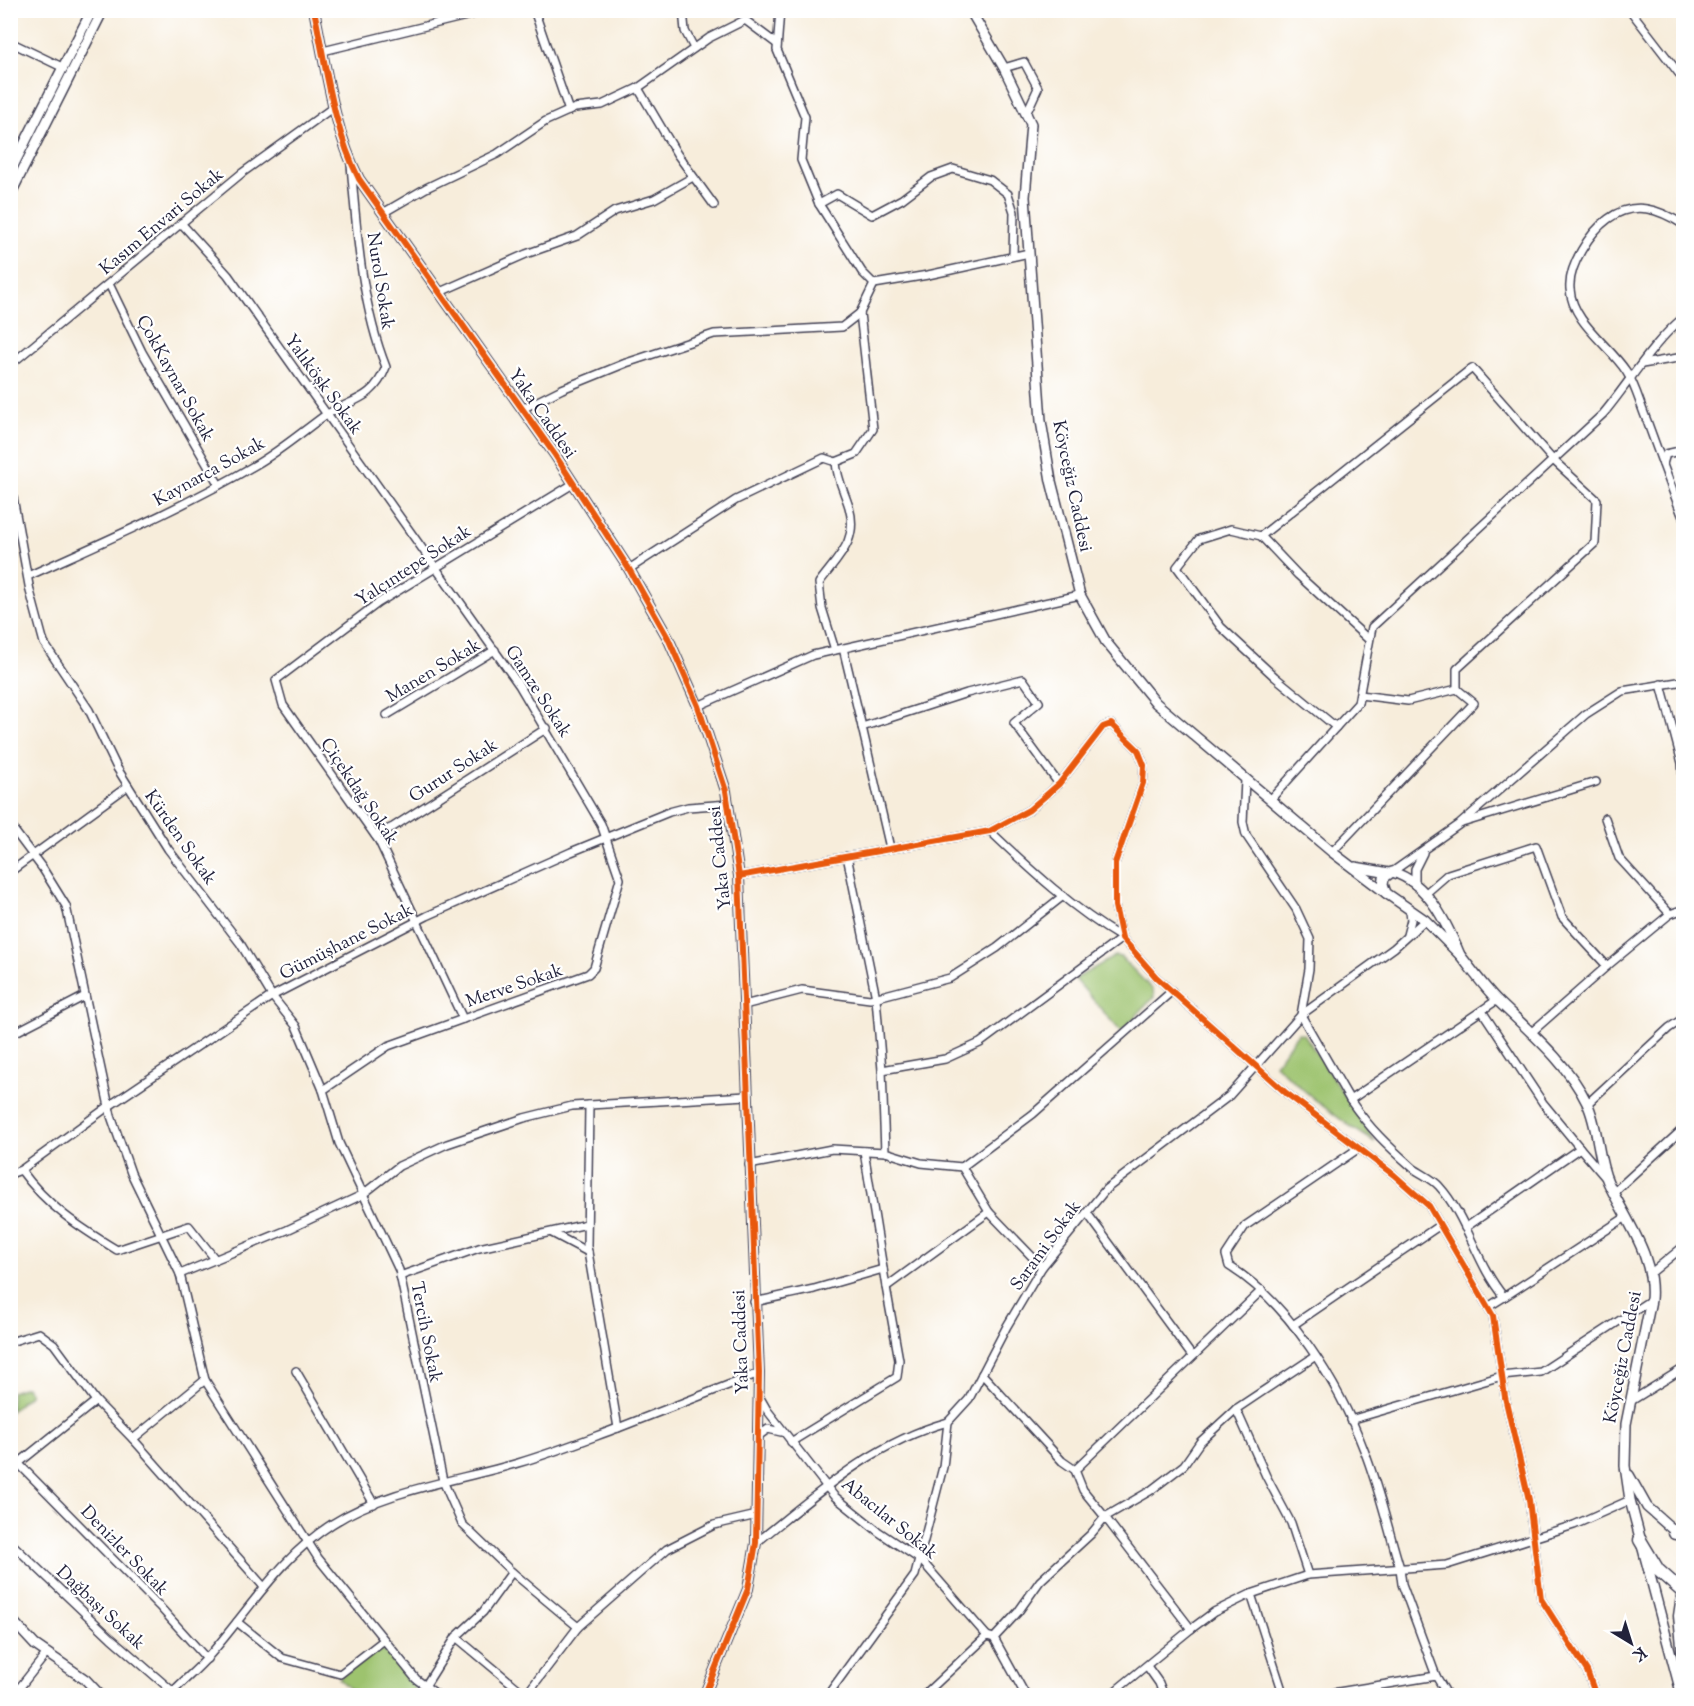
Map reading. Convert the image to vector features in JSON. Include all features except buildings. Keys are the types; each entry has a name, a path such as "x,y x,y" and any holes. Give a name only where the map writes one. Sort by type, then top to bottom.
{"highway":[{"path":"1640,1540 1658,1570 1683,1591 1680,1616 1683,1655"}],"street":[{"path":"11,168 92,10"},
{"path":"10,195 103,10"},
{"name":"Yaka Caddesi","path":"314,10 335,106 351,162 383,213 522,409 629,569 668,638 698,706 729,804 739,876 754,1302 759,1373 756,1542 748,1589 704,1695"},
{"path":"322,51 491,10"},
{"path":"534,10 569,111"},
{"path":"683,10 685,31 694,48"},
{"path":"780,10 777,50 805,117 801,160 819,204 862,272 874,284"},
{"name":"Köyceğiz Caddesi","path":"970,10 1004,68 1031,124 1025,197 1041,421 1051,481 1080,595 1106,642 1156,703 1332,852 1425,920 1460,955 1497,1000 1533,1032 1563,1067 1587,1104 1607,1180 1643,1249 1651,1273 1651,1300 1624,1437 1625,1466 1630,1500 1682,1695"},
{"path":"1630,10 1683,80"},
{"path":"383,213 426,188 497,154 546,121 569,111 602,105 638,88 694,48 745,20 777,45"},
{"path":"10,42 64,68"},
{"path":"1004,68 1024,62 1038,88 1026,114"},
{"path":"638,88 693,177 714,206"},
{"name":"Kasım Envari Sokak","path":"10,365 242,172 335,106"},
{"name":"Nurol Sokak","path":"351,162 358,244 373,334 386,368"},
{"path":"819,204 837,194 872,215 902,200 931,177 953,169 990,180 1008,194 1014,212 1013,256"},
{"path":"440,292 526,254 577,236 615,211 654,200 693,177"},
{"path":"1682,516 1631,380 1575,308 1570,287 1575,265 1603,223 1626,209 1651,209 1683,225"},
{"name":"Yalıköşk Sokak","path":"181,223 228,275 436,567"},
{"path":"874,284 928,276 1029,253"},
{"name":"ÇokKaynar Sokak","path":"109,284 142,352 219,485"},
{"path":"522,409 562,389 670,346 714,334 842,327 860,313 874,284"},
{"path":"629,569 736,500 824,458 836,462 856,454 873,429 860,313"},
{"path":"1269,800 1358,703 1372,627 1422,578 1603,414 1631,380 1659,339 1683,317"},
{"path":"1642,364 1683,357"},
{"name":"Kaynarca Sokak","path":"28,576 158,517 259,463 327,415 350,405 380,384 386,368"},
{"path":"1261,536 1472,368 1552,459 1597,500 1595,543 1457,669 1457,689"},
{"path":"1663,466 1666,454 1683,450"},
{"path":"835,650 822,608 819,583 846,547 853,531 849,508 837,477 836,462"},
{"name":"Kürden Sokak","path":"10,481 28,576 44,643 89,711 128,786 168,849 240,943 272,996 296,1026 323,1090 339,1143 362,1195"},
{"name":"Yalçıntepe Sokak","path":"276,680 378,603 573,484"},
{"path":"1682,516 1683,498"},
{"path":"1336,727 1275,677 1221,627 1177,567 1199,539 1231,529 1261,536 1298,575 1368,639"},
{"name":"Gamze Sokak","path":"436,567 495,650 546,728 607,838"},
{"path":"698,706 813,655 1080,595"},
{"path":"843,648 890,848"},
{"name":"Manen Sokak","path":"387,715 495,650"},
{"path":"862,727 967,693 1023,679 1039,702 1014,723 1059,784"},
{"name":"Çiçekdağ Sokak","path":"276,680 283,705 375,835 463,1019"},
{"path":"1386,893 1383,882 1391,873 1460,824 1586,714 1622,691 1683,681"},
{"path":"1661,684 1682,763 1683,794"},
{"path":"1360,695 1408,701 1457,689"},
{"path":"1332,852 1474,703 1457,689"},
{"path":"739,876 990,831 1029,810 1059,784 1103,727 1112,724 1138,750 1144,765 1143,783 1115,863 1115,906 1122,938"},
{"name":"Gurur Sokak","path":"375,835 393,827 546,728"},
{"path":"1245,780 1243,822 1246,835 1296,909 1310,939 1309,969 1301,1015 1350,1100 1374,1134 1422,1175 1438,1184 1465,1228 1491,1281 1504,1297"},
{"path":"1460,824 1596,782"},
{"path":"10,872 128,786"},
{"name":"Gümüşhane Sokak","path":"10,1174 21,1170 109,1106 272,996 417,921 515,875 669,812 688,807 729,804"},
{"path":"1605,818 1619,858 1670,914"},
{"path":"10,825 33,855 66,906 109,1106 131,1173 180,1274 206,1380 307,1542 416,1679 439,1695"},
{"path":"990,831 1097,924 1122,938 1172,991 1286,1093 1359,1148 1429,1206 1493,1316 1502,1376 1529,1500 1541,1599 1587,1671 1596,1695"},
{"name":"Merve Sokak","path":"323,1090 388,1046 576,979 594,968 620,879 607,838"},
{"path":"1425,894 1442,878 1454,871 1536,846 1562,917 1607,966"},
{"path":"1415,886 1415,869 1426,849"},
{"path":"847,856 876,998 885,1152"},
{"name":"Köyceğiz Caddesi","path":"1353,867 1391,873 1425,894 1448,928 1460,955"},
{"path":"744,1005 802,990 876,998 950,978 997,948 1064,896"},
{"path":"1425,920 1434,913 1433,905"},
{"path":"1533,1032 1670,914 1683,909"},
{"path":"1404,940 1411,925 1410,911"},
{"name":"Sarami Sokak","path":"948,1422 969,1399 1042,1268 1106,1189 1229,1096 1301,1015 1404,940 1425,920"},
{"path":"882,1070 945,1059 980,1043 1122,938"},
{"path":"749,1166 832,1149 885,1152 921,1163 962,1167 1033,1114 1172,991"},
{"path":"10,1035 85,996"},
{"path":"1350,1100 1497,1000"},
{"path":"1482,1011 1543,1103 1607,1180"},
{"path":"1587,1104 1669,1028 1683,1018"},
{"path":"180,1274 362,1195 399,1166 447,1144 524,1118 572,1106 747,1096"},
{"path":"589,1105 588,1252 618,1428"},
{"path":"1614,1192 1683,1128"},
{"path":"1359,1148 1245,1226 1226,1255 1229,1266 1254,1281 1293,1325 1350,1420 1364,1450 1400,1568 1402,1584 1436,1676 1448,1695"},
{"path":"1465,1228 1580,1148"},
{"path":"791,1442 897,1377 899,1360 864,1151"},
{"path":"962,1167 989,1212 1042,1268"},
{"path":"21,1170 36,1190 60,1214 117,1250 189,1226 215,1259"},
{"name":"Tercih Sokak","path":"362,1195 400,1276 443,1481 462,1524 512,1572 578,1627"},
{"path":"886,1287 989,1212"},
{"path":"1087,1213 1192,1356"},
{"path":"1488,1307 1626,1217"},
{"path":"400,1276 434,1267 479,1248 587,1224"},
{"path":"1293,1325 1440,1225"},
{"path":"552,1233 588,1252"},
{"path":"1651,1273 1683,1246"},
{"path":"754,1302 814,1289 883,1269"},
{"path":"1075,1470 1262,1290"},
{"path":"1350,1420 1502,1376 1541,1372 1651,1300"},
{"path":"10,1342 39,1333 54,1344 96,1401 133,1439 264,1587"},
{"path":"923,1695 1018,1612 1040,1581 1092,1534 1105,1517 1150,1491 1184,1466 1200,1442 1236,1409 1314,1357"},
{"path":"1631,1401 1683,1368"},
{"path":"296,1371 374,1504"},
{"path":"173,1694 207,1659 264,1587 307,1542 333,1523 374,1504 443,1481 518,1463 618,1428 759,1373"},
{"path":"982,1374 1062,1461 1075,1470 1083,1490 1191,1629"},
{"path":"133,1439 206,1380"},
{"name":"Abacılar Sokak","path":"757,1390 767,1410 826,1486 849,1510 921,1560 991,1637 1026,1695"},
{"path":"10,1470 96,1401"},
{"path":"1236,1409 1266,1476 1291,1523 1308,1575"},
{"path":"756,1542 859,1462 894,1441 948,1422 943,1467 921,1560 915,1575 827,1695"},
{"path":"757,1437 768,1429 784,1433"},
{"name":"Denizler Sokak","path":"19,1464 159,1606 207,1659"},
{"name":"Köyceğiz Caddesi","path":"1625,1466 1647,1507 1681,1535"},
{"path":"1109,1695 1214,1612 1251,1594 1308,1575 1448,1565 1574,1525 1630,1500"},
{"path":"456,1637 526,1695 578,1627 667,1549 714,1525 756,1515"},
{"name":"Dağbaşı Sokak","path":"10,1542 173,1694"},
{"path":"419,1695 456,1637 483,1612 512,1572"},
{"path":"1251,1594 1284,1695"},
{"path":"10,1618 35,1645 86,1680 100,1695"},
{"path":"237,1622 282,1658 340,1674 384,1640"},
{"path":"13,1695 47,1653"},
{"path":"1147,1666 1164,1695"},
{"path":"1314,1695 1436,1676"}],"green space":[{"path":"1115,956 1121,957 1153,990 1154,997 1121,1032 1075,979"},
{"path":"1298,1033 1304,1034 1375,1142 1323,1106 1275,1064"},
{"path":"26,1387 30,1394 11,1411 11,1392"},
{"path":"381,1647 415,1687 411,1695 356,1695 339,1678"}],"cycle path":[{"path":"314,10 336,118 359,179 555,455 629,569 668,638 698,706 726,791 739,876 759,1373 756,1543 748,1589 704,1696"},
{"path":"739,876 990,831 1029,810 1059,784 1103,727 1111,724 1138,750 1144,765 1143,783 1115,863 1115,906 1122,938 1156,977 1286,1093 1394,1175 1429,1206 1493,1316 1505,1397 1529,1500 1541,1599 1587,1671 1596,1696"}]}
